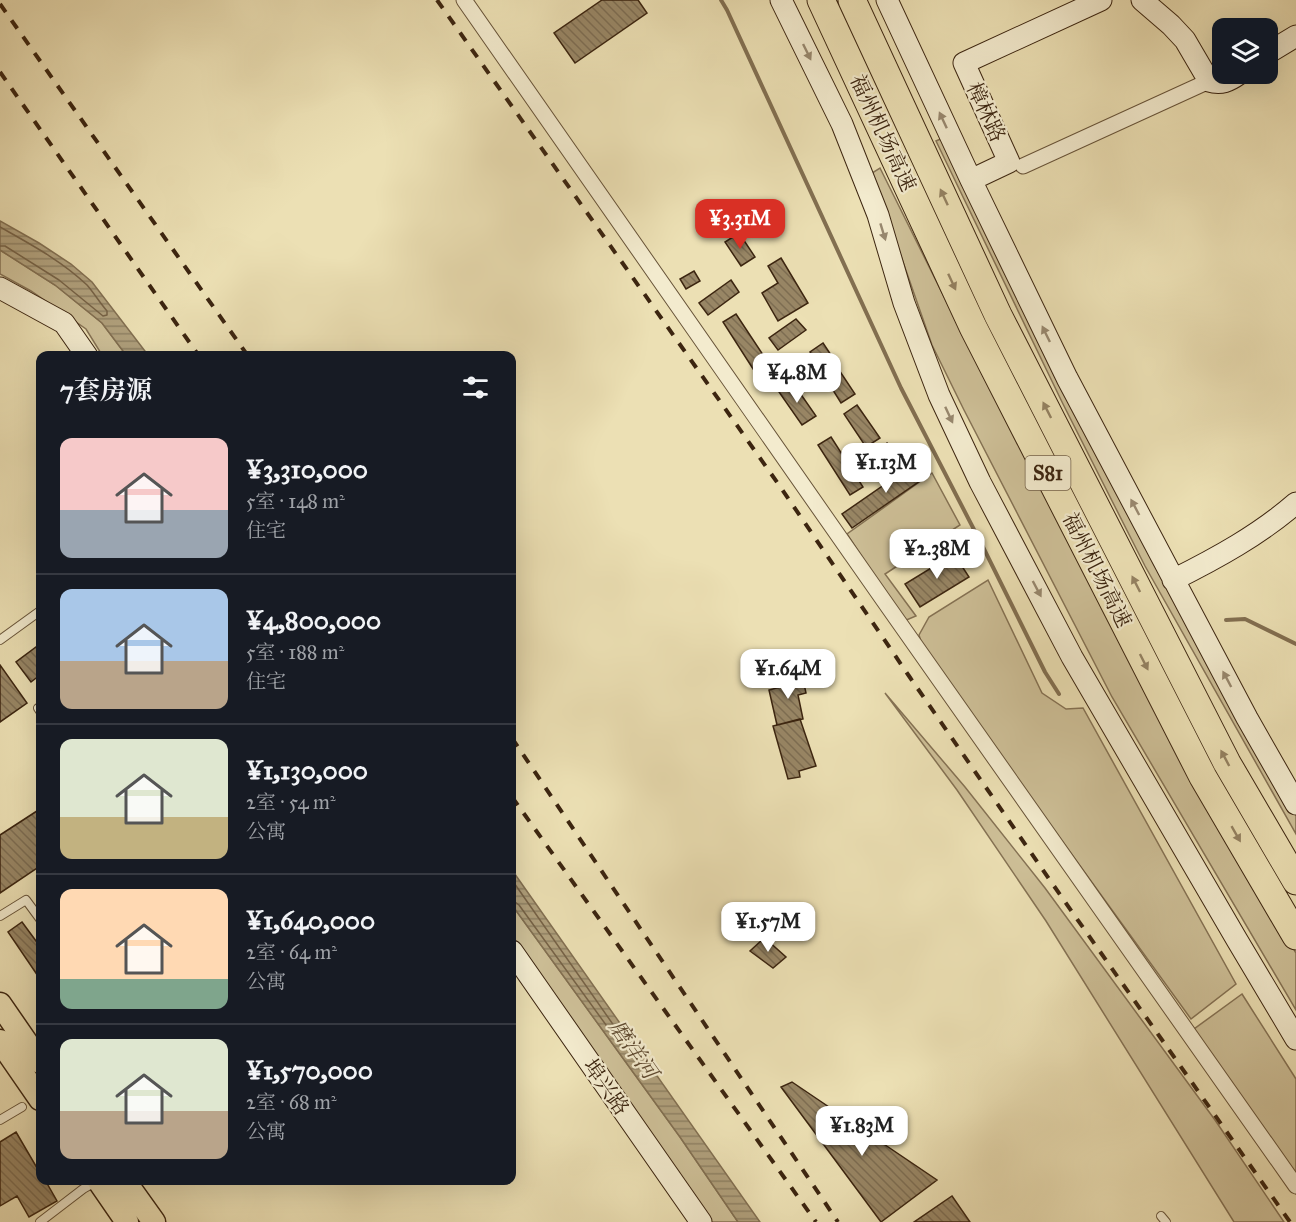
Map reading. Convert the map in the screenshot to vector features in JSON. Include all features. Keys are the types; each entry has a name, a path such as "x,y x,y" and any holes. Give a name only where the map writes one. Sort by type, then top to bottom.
{"highway":[{"name":"福州机场高速","path":"821,0 973,327 1203,777 1296,936"},
{"name":"福州机场高速","path":"852,0 998,315 1227,763 1296,881"}],"main road":[{"path":"781,0 842,124 878,215 904,303 939,395 980,482 1072,657 1296,1038"},
{"path":"887,0 1067,378 1247,718 1296,804"},
{"name":"樟林路","path":"971,180 1016,164 964,63 1101,0"},
{"path":"1142,0 1185,40 1209,81 1212,82"},
{"path":"1278,46 1296,36"},
{"path":"0,288 64,323 84,351"},
{"path":"1173,580 1250,537 1296,503"},
{"name":"埠兴路","path":"516,957 701,1222"},
{"path":"0,1004 36,1056"},
{"path":"0,1041 31,1103"},
{"path":"96,1185 128,1222"},
{"path":"128,1185 154,1222"}],"street":[{"path":"464,0 1296,1186"},
{"path":"1016,164 1209,81"}],"lane":[{"path":"0,640 36,614"},
{"path":"0,916 26,900 36,914"},
{"path":"0,1120 31,1103"},
{"path":"40,1222 90,1185"}],"shaded area":[{"path":"943,138 1216,671 1296,815 1296,834 1145,566 1063,404 936,141"},
{"path":"880,168 970,349 1189,770 1296,953 1296,1010 1112,697 964,410 932,345 872,173"},
{"path":"0,250 55,285 102,323 123,351 100,351 86,329 31,291 0,274"},
{"path":"932,473 960,525 885,574 916,616 904,621 847,534"},
{"path":"988,580 1042,693 1066,709 1083,708 1236,984 1191,1019 922,645 919,635 929,617"},
{"path":"885,693 965,787 1045,888 1215,1120 1284,1222 1234,1222 1046,921 957,790"},
{"path":"516,911 680,1137 738,1222 705,1222 516,952"},
{"path":"1242,994 1296,1079 1296,1194 1183,1037"}],"water":[{"path":"0,221 71,264 92,282 145,351 123,351 102,323 55,285 0,250"},
{"name":"磨洋河","path":"516,876 760,1222 738,1222 680,1137 516,911"}],"building":[{"path":"602,0 638,0 647,13 575,63 554,33"},
{"path":"739,233 755,257 741,266 725,242"},
{"path":"781,258 808,303 778,321 762,293 778,283 768,266"},
{"path":"694,271 700,281 686,289 680,279"},
{"path":"731,280 739,292 708,315 699,303"},
{"path":"736,314 769,364 755,372 723,322"},
{"path":"796,319 806,330 778,350 769,338"},
{"path":"823,343 839,367 825,376 810,352"},
{"path":"839,370 855,394 841,403 826,379"},
{"path":"793,383 816,416 802,425 779,392"},
{"path":"857,405 880,438 866,447 844,414"},
{"path":"831,437 863,487 850,495 818,445"},
{"path":"887,443 903,468 889,477 873,452"},
{"path":"920,460 930,474 852,528 842,514"},
{"path":"954,554 969,577 920,607 905,584"},
{"path":"36,647 36,678 31,682 16,662"},
{"path":"0,665 27,703 0,722"},
{"path":"801,670 806,693 798,695 803,719 777,725 769,690 792,684 790,673"},
{"path":"800,719 816,766 799,771 800,777 788,779 773,726"},
{"path":"36,812 36,869 0,893 0,835"},
{"path":"22,922 36,941 36,973 8,932"},
{"path":"763,939 786,957 773,968 750,951"},
{"path":"792,1082 937,1180 881,1222 781,1087"},
{"path":"16,1132 36,1166 36,1185 48,1185 57,1201 29,1217 17,1196 0,1206 0,1142"},
{"path":"952,1196 970,1222 914,1222"}],"waterway":[{"path":"721,0 901,388 1045,672 1059,694"},
{"path":"1226,620 1245,619 1296,644"}],"railway":[{"path":"437,0 779,485 1063,899 1290,1222"},
{"path":"0,4 244,351"},
{"path":"0,72 195,351"},
{"path":"516,744 838,1222"},
{"path":"516,803 816,1222"}]}
